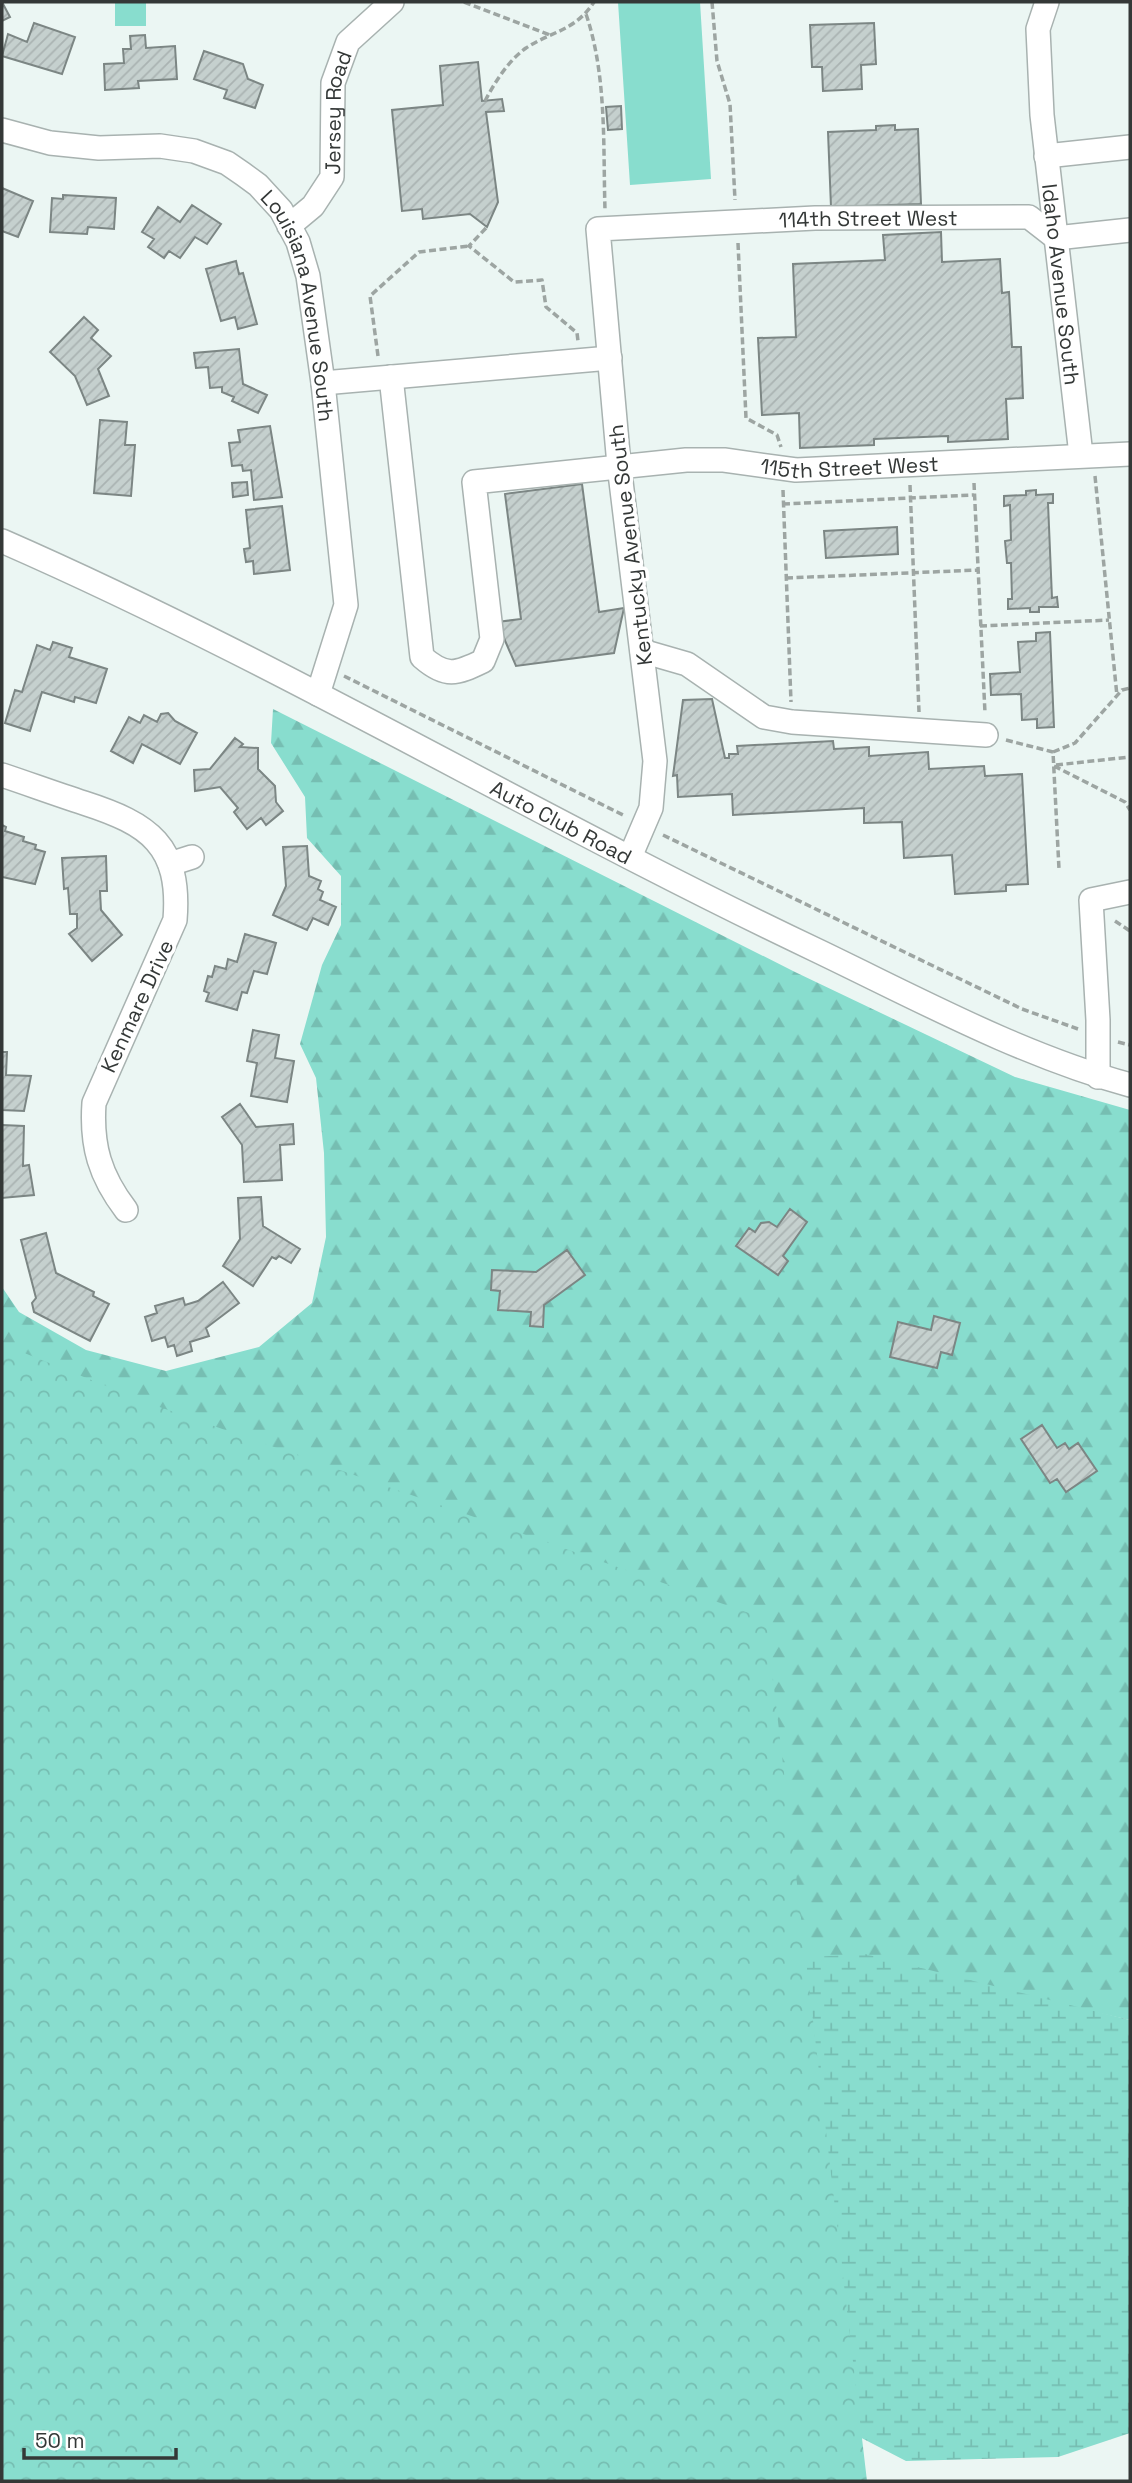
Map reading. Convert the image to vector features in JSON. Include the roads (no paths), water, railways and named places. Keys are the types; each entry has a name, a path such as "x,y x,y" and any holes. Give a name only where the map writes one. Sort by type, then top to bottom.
{"street":[{"name":"Jersey Road","path":"289,226 313,206 332,177 333,83 348,42 392,2"},
{"name":"Idaho Avenue South","path":"1047,2 1038,29 1042,115 1081,455"},
{"name":"Louisiana Avenue South","path":"2,130 50,143 99,148 160,146 194,151 228,163 258,184 281,210 298,242 308,276 323,383 346,605 318,694"},
{"path":"1046,156 1130,147"},
{"name":"114th Street West","path":"602,229 815,218 1029,217 1056,238"},
{"name":"Kentucky Avenue South","path":"602,229 619,465 655,761 651,808 630,858"},
{"path":"1056,238 1130,230"},
{"path":"323,383 610,358"},
{"name":"115th Street West","path":"385,377 422,657 438,671 459,672 483,661 492,639 474,482 619,465 724,460 782,469 1130,454"},
{"name":"Auto Club Road","path":"2,541 318,694 747,919 994,1036 1098,1077 1130,1085"},
{"path":"642,651 687,664 764,716 792,722 986,735"},
{"name":"Kenmare Drive","path":"2,775 135,822 181,861 176,920 94,1103 92,1132 97,1160 108,1186 126,1210"},
{"path":"1098,1077 1091,900 1130,892"}]}
